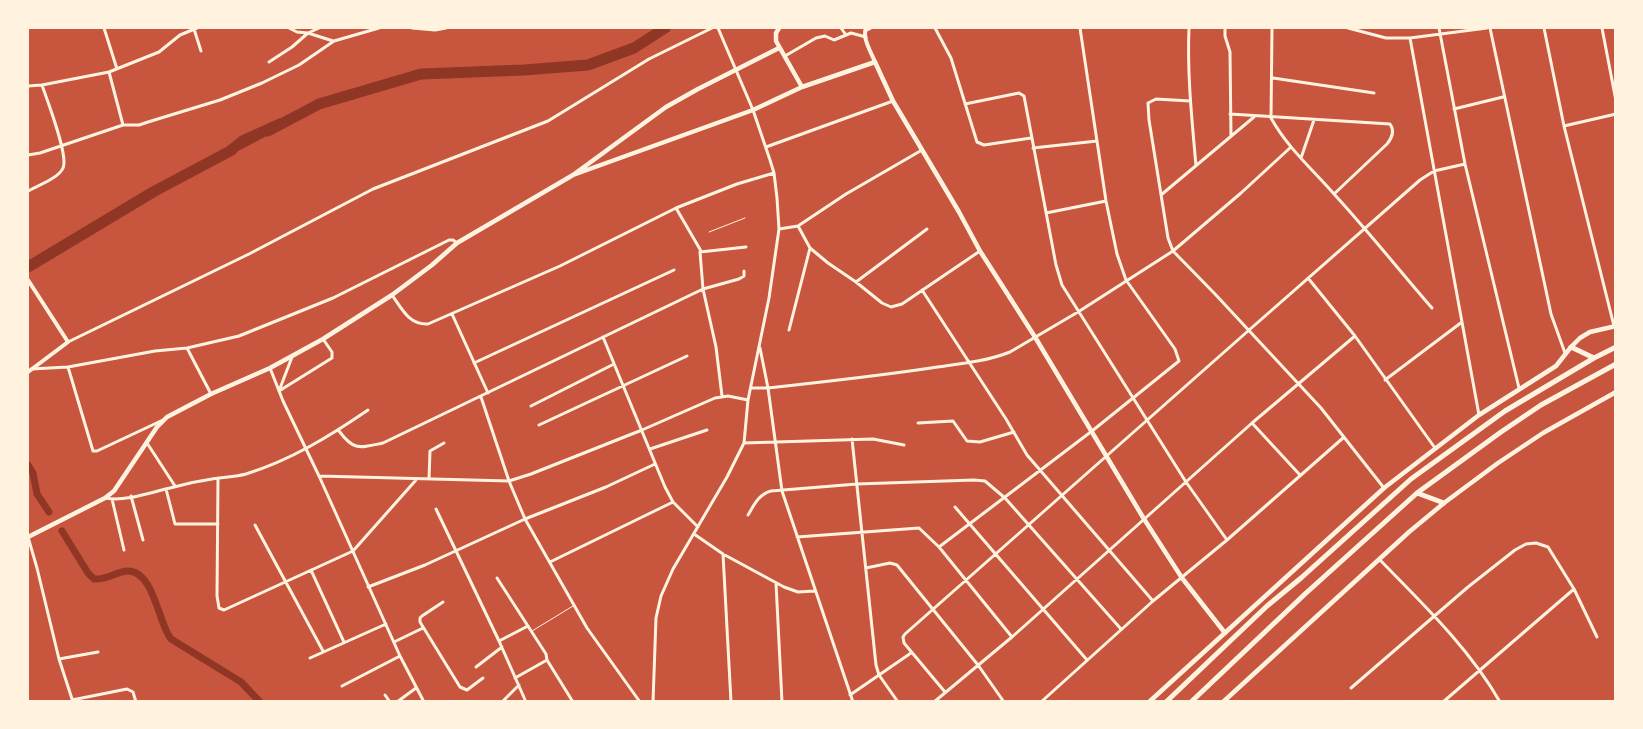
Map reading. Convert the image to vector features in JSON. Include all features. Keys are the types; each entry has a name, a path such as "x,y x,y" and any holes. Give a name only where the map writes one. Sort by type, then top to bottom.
{"highway":[{"path":"1571,347 1594,358"},
{"path":"1166,702 1267,606 1411,479 1505,411 1616,347"},
{"path":"1191,702 1304,594 1417,493 1501,432 1542,406 1616,364"},
{"path":"1417,493 1444,503"}],"main road":[{"path":"779,28 776,33 776,41 802,87"},
{"path":"28,537 106,498 121,483 163,420 211,394 270,368 323,340 392,295 457,243 573,175 666,108 698,89 779,48"},
{"path":"573,175 753,110 802,87 875,62 893,101 980,251 1035,337 1144,519 1182,578 1225,633"},
{"path":"1150,702 1384,488 1479,415 1556,366 1580,338 1590,332 1615,326"},
{"path":"1223,702 1444,503 1543,433 1616,392"}],"street":[{"path":"104,28 117,69"},
{"path":"28,86 109,72 159,52 180,35 195,28 201,51"},
{"path":"288,28 334,41"},
{"path":"269,62 292,47 308,33 319,28"},
{"path":"28,155 34,155 123,125 139,125 220,100 254,87 299,65 334,41 379,28"},
{"path":"412,28 435,30 446,28"},
{"path":"29,371 68,342 249,254 373,189 548,121 650,59 712,28"},
{"path":"653,702 656,618 661,596 673,569 727,477 744,443 748,400 769,298 779,229 774,174 766,147 753,110 718,28"},
{"path":"841,28 846,35"},
{"path":"872,28 865,29 875,62"},
{"path":"935,28 951,58 976,139 984,145 1031,138"},
{"path":"939,548 1178,364 1179,358 1176,349 1126,280 1117,254 1106,202 1080,28"},
{"path":"1189,28 1190,101 1196,166"},
{"path":"1226,28 1225,36 1230,52 1231,136"},
{"path":"1272,28 1271,118 1280,134 1365,229 1432,308"},
{"path":"1348,28 1354,28 1386,38 1410,38 1488,28 1551,314 1565,354"},
{"path":"1439,28 1465,164 1519,388"},
{"path":"1544,28 1564,126 1615,326"},
{"path":"1602,28 1616,101"},
{"path":"784,56 816,38 825,36 834,40 851,33 866,37"},
{"path":"1410,38 1479,415"},
{"path":"109,72 123,125"},
{"path":"1272,78 1374,92"},
{"path":"28,191 44,183 62,170 65,162 62,146 42,85"},
{"path":"965,104 1019,93 1024,96 1058,276 1062,285 1186,482 1227,540"},
{"path":"1454,109 1503,97"},
{"path":"1190,101 1160,99 1152,100 1148,103 1149,120 1168,238 1173,251 1321,408 1384,488"},
{"path":"766,147 893,101"},
{"path":"1230,114 1271,118 1385,123 1392,126 1390,140 1334,194"},
{"path":"1564,126 1616,114"},
{"path":"1161,195 1255,116"},
{"path":"1301,158 1314,120"},
{"path":"1033,148 1097,142"},
{"path":"751,388 768,388 890,374 999,356 1015,349 1078,312 1173,251 1291,147"},
{"path":"779,229 798,226 846,194 922,150"},
{"path":"945,692 911,652 903,640 905,634 1308,278 1434,171 1465,164"},
{"path":"392,295 411,321 422,324 438,321 560,266 676,208 737,184 774,174"},
{"path":"1046,213 1106,202"},
{"path":"676,208 701,251 703,289 716,347 722,396"},
{"path":"798,226 810,248 828,264 856,282 882,303 891,307 902,304 980,251"},
{"path":"856,282 927,230"},
{"path":"29,371 68,367 123,356 187,348 239,336 271,325 350,291 449,240 457,243"},
{"path":"701,251 746,247"},
{"path":"789,330 810,248"},
{"path":"474,364 674,270"},
{"path":"338,431 354,446 365,447 383,443 703,289 744,276 744,271"},
{"path":"1308,278 1355,336 1434,448"},
{"path":"28,280 68,342"},
{"path":"922,290 1027,455 1153,600"},
{"path":"452,314 488,392"},
{"path":"1385,380 1462,322"},
{"path":"934,702 1012,637 1252,422 1355,336"},
{"path":"603,337 672,502 698,526"},
{"path":"279,391 332,358 332,352 323,340"},
{"path":"759,344 768,388 782,491 853,702"},
{"path":"187,348 211,394"},
{"path":"539,426 687,356"},
{"path":"279,391 292,357"},
{"path":"531,406 614,364"},
{"path":"68,367 94,451 163,420"},
{"path":"270,368 368,587 424,702"},
{"path":"319,476 509,481 642,430 722,396 748,400"},
{"path":"481,397 509,481 526,519 587,628 640,702"},
{"path":"106,498 131,496 218,478 244,475 306,449 338,431 368,410"},
{"path":"918,423 953,421 967,441 974,443 1014,432"},
{"path":"1252,422 1300,475"},
{"path":"650,449 707,430"},
{"path":"1041,702 1153,600 1227,540 1343,438"},
{"path":"852,439 874,652 879,675 898,702"},
{"path":"744,443 873,439 904,445"},
{"path":"147,443 175,486"},
{"path":"428,480 430,451 444,443"},
{"path":"368,587 606,487 655,464"},
{"path":"218,478 217,596 218,605 221,610 227,610 353,551 417,479"},
{"path":"748,515 764,492 857,484 974,480 989,483 1030,524 1076,580 1121,629"},
{"path":"166,488 175,524 218,524"},
{"path":"131,496 143,540"},
{"path":"112,499 124,550"},
{"path":"550,562 672,502"},
{"path":"955,507 1087,660"},
{"path":"436,509 526,702"},
{"path":"255,525 284,582 323,651"},
{"path":"797,537 919,528 939,548 1012,637"},
{"path":"694,534 723,554 791,591 815,591"},
{"path":"28,537 59,660 73,701 127,689 134,693 136,702"},
{"path":"1351,688 1468,586 1526,544 1536,543 1548,547 1574,589 1597,637"},
{"path":"723,554 731,702"},
{"path":"1380,560 1434,616 1480,670 1500,702"},
{"path":"866,568 893,563 902,570 978,665 1004,702"},
{"path":"311,570 344,642"},
{"path":"497,578 546,654 547,660 573,702"},
{"path":"776,583 782,702"},
{"path":"1443,702 1574,589"},
{"path":"443,602 420,618 423,628 460,687 467,690 483,678"},
{"path":"310,658 386,624"},
{"path":"499,641 528,626"},
{"path":"394,642 423,628"},
{"path":"476,667 502,648"},
{"path":"59,660 98,652"},
{"path":"850,695 911,652"},
{"path":"342,686 400,656"},
{"path":"515,678 547,660"},
{"path":"502,702 518,685"},
{"path":"397,702 416,688"},
{"path":"385,695 390,702"}],"lane":[{"path":"709,232 745,218"},
{"path":"532,632 574,606"}],"shaded area":[{"path":"280,118 282,128 219,161 219,153 240,136"}],"waterway":[{"path":"268,131 319,104 421,74 524,70 588,65 634,48 665,28"},
{"path":"28,267 153,192 232,150"},
{"path":"28,465 33,473 37,494 49,512"},
{"path":"62,531 88,573 94,579 127,571 136,573 143,579 149,588 171,639 241,682 260,702"}]}
